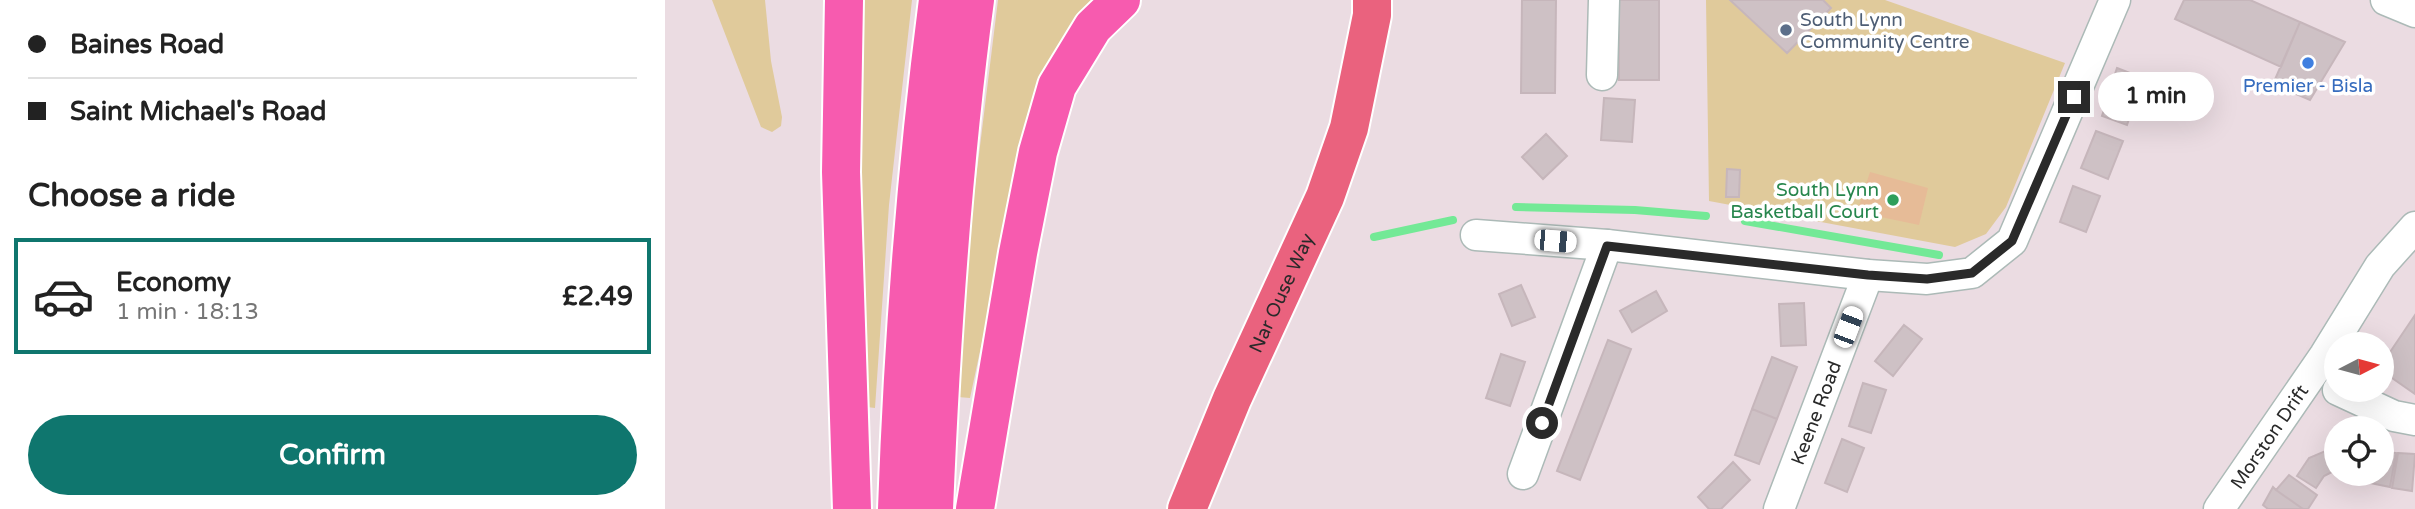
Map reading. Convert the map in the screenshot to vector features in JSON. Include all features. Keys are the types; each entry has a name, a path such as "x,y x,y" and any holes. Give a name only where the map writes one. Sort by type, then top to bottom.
{"highway":[{"path":"844,0 841,172 852,509"},
{"path":"897,509 901,394 914,207 938,0"},
{"path":"934,509 952,211 965,70 975,0"},
{"path":"975,509 1017,253 1038,152 1056,86 1093,27 1121,0"}],"main road":[{"name":"Nar Ouse Way","path":"1347,0 1361,71"},
{"name":"Nar Ouse Way","path":"1187,509 1232,399 1325,197 1349,128 1372,15 1372,0"}],"street":[{"path":"1602,75 1604,0"},
{"path":"1476,235 1607,246 1868,275 1927,279 1972,273 2012,241 2115,0"},
{"path":"2386,0 2415,12"},
{"name":"Morston Drift","path":"2219,509 2380,266 2415,227"},
{"path":"1523,474 1607,246"},
{"name":"Keene Road","path":"1779,509 1868,275"},
{"path":"2310,375 2324,383"},
{"path":"2364,402 2395,416 2415,420"}],"shaded area":[{"path":"712,0 765,0 771,61 782,117 781,126 772,132 761,127"},
{"path":"859,0 912,0 889,205 875,408 867,407 858,104"},
{"path":"998,0 1096,0 1020,164 970,398 958,397 972,211"},
{"path":"1706,0 1885,0 2065,63 2006,207 1986,234 1955,247 1709,201"},
{"name":"South Lynn Basketball Court","path":"1870,172 1928,188 1919,225 1857,212"}],"building":[{"path":"1522,0 1556,0 1555,93 1521,93"},
{"path":"1619,0 1659,0 1659,80 1619,80"},
{"name":"South Lynn Community Centre","path":"1730,0 1823,0 1831,8 1787,53"},
{"path":"2184,0 2250,0 2300,22 2281,67 2175,19"},
{"name":"Premier - Bisla","path":"2300,22 2345,42 2310,100 2273,84"},
{"path":"2117,68 2143,78 2136,96 2111,86"},
{"path":"2109,95 2134,104 2127,125 2102,116"},
{"path":"1604,98 1635,100 1632,142 1601,140"},
{"path":"2096,131 2123,141 2108,179 2081,168"},
{"path":"1546,134 1567,156 1543,179 1522,157"},
{"path":"1727,169 1740,170 1739,197 1726,197"},
{"path":"2073,186 2100,196 2086,232 2060,222"},
{"path":"1521,285 1535,317 1512,326 1499,294"},
{"path":"1656,291 1667,311 1632,332 1620,311"},
{"path":"1804,303 1806,345 1781,346 1779,304"},
{"path":"2415,315 2415,394 2394,379 2394,346"},
{"path":"1904,325 1922,339 1893,376 1875,361"},
{"path":"1608,340 1631,349 1580,480 1557,471"},
{"path":"1501,354 1525,362 1510,406 1486,398"},
{"path":"1772,357 1797,367 1777,419 1752,409"},
{"path":"1863,383 1886,390 1871,433 1849,426"},
{"path":"1752,409 1777,419 1759,464 1735,455"},
{"path":"1842,439 1864,448 1847,492 1825,483"},
{"path":"2324,452 2324,476 2316,488 2297,476 2309,458"},
{"path":"2398,453 2415,454 2412,491 2392,488"},
{"path":"1733,462 1750,480 1721,509 1709,509 1698,497"},
{"path":"2289,475 2317,495 2308,509 2303,509 2276,490"},
{"path":"2273,487 2303,509 2268,509 2263,505"}],"waterway":[{"path":"1516,207 1635,210 1706,216"},
{"path":"1374,237 1453,220"},
{"path":"1745,221 1939,255"}],"place":[{"name":"South Lynn Community Centre","path":"1786,30"},
{"name":"Premier - Bisla","path":"2308,63"},
{"name":"South Lynn Basketball Court","path":"1893,200"}],"route":[{"path":"1542,423 1607,246 1868,275 1927,279 1972,273 2012,241 2074,97"}]}
